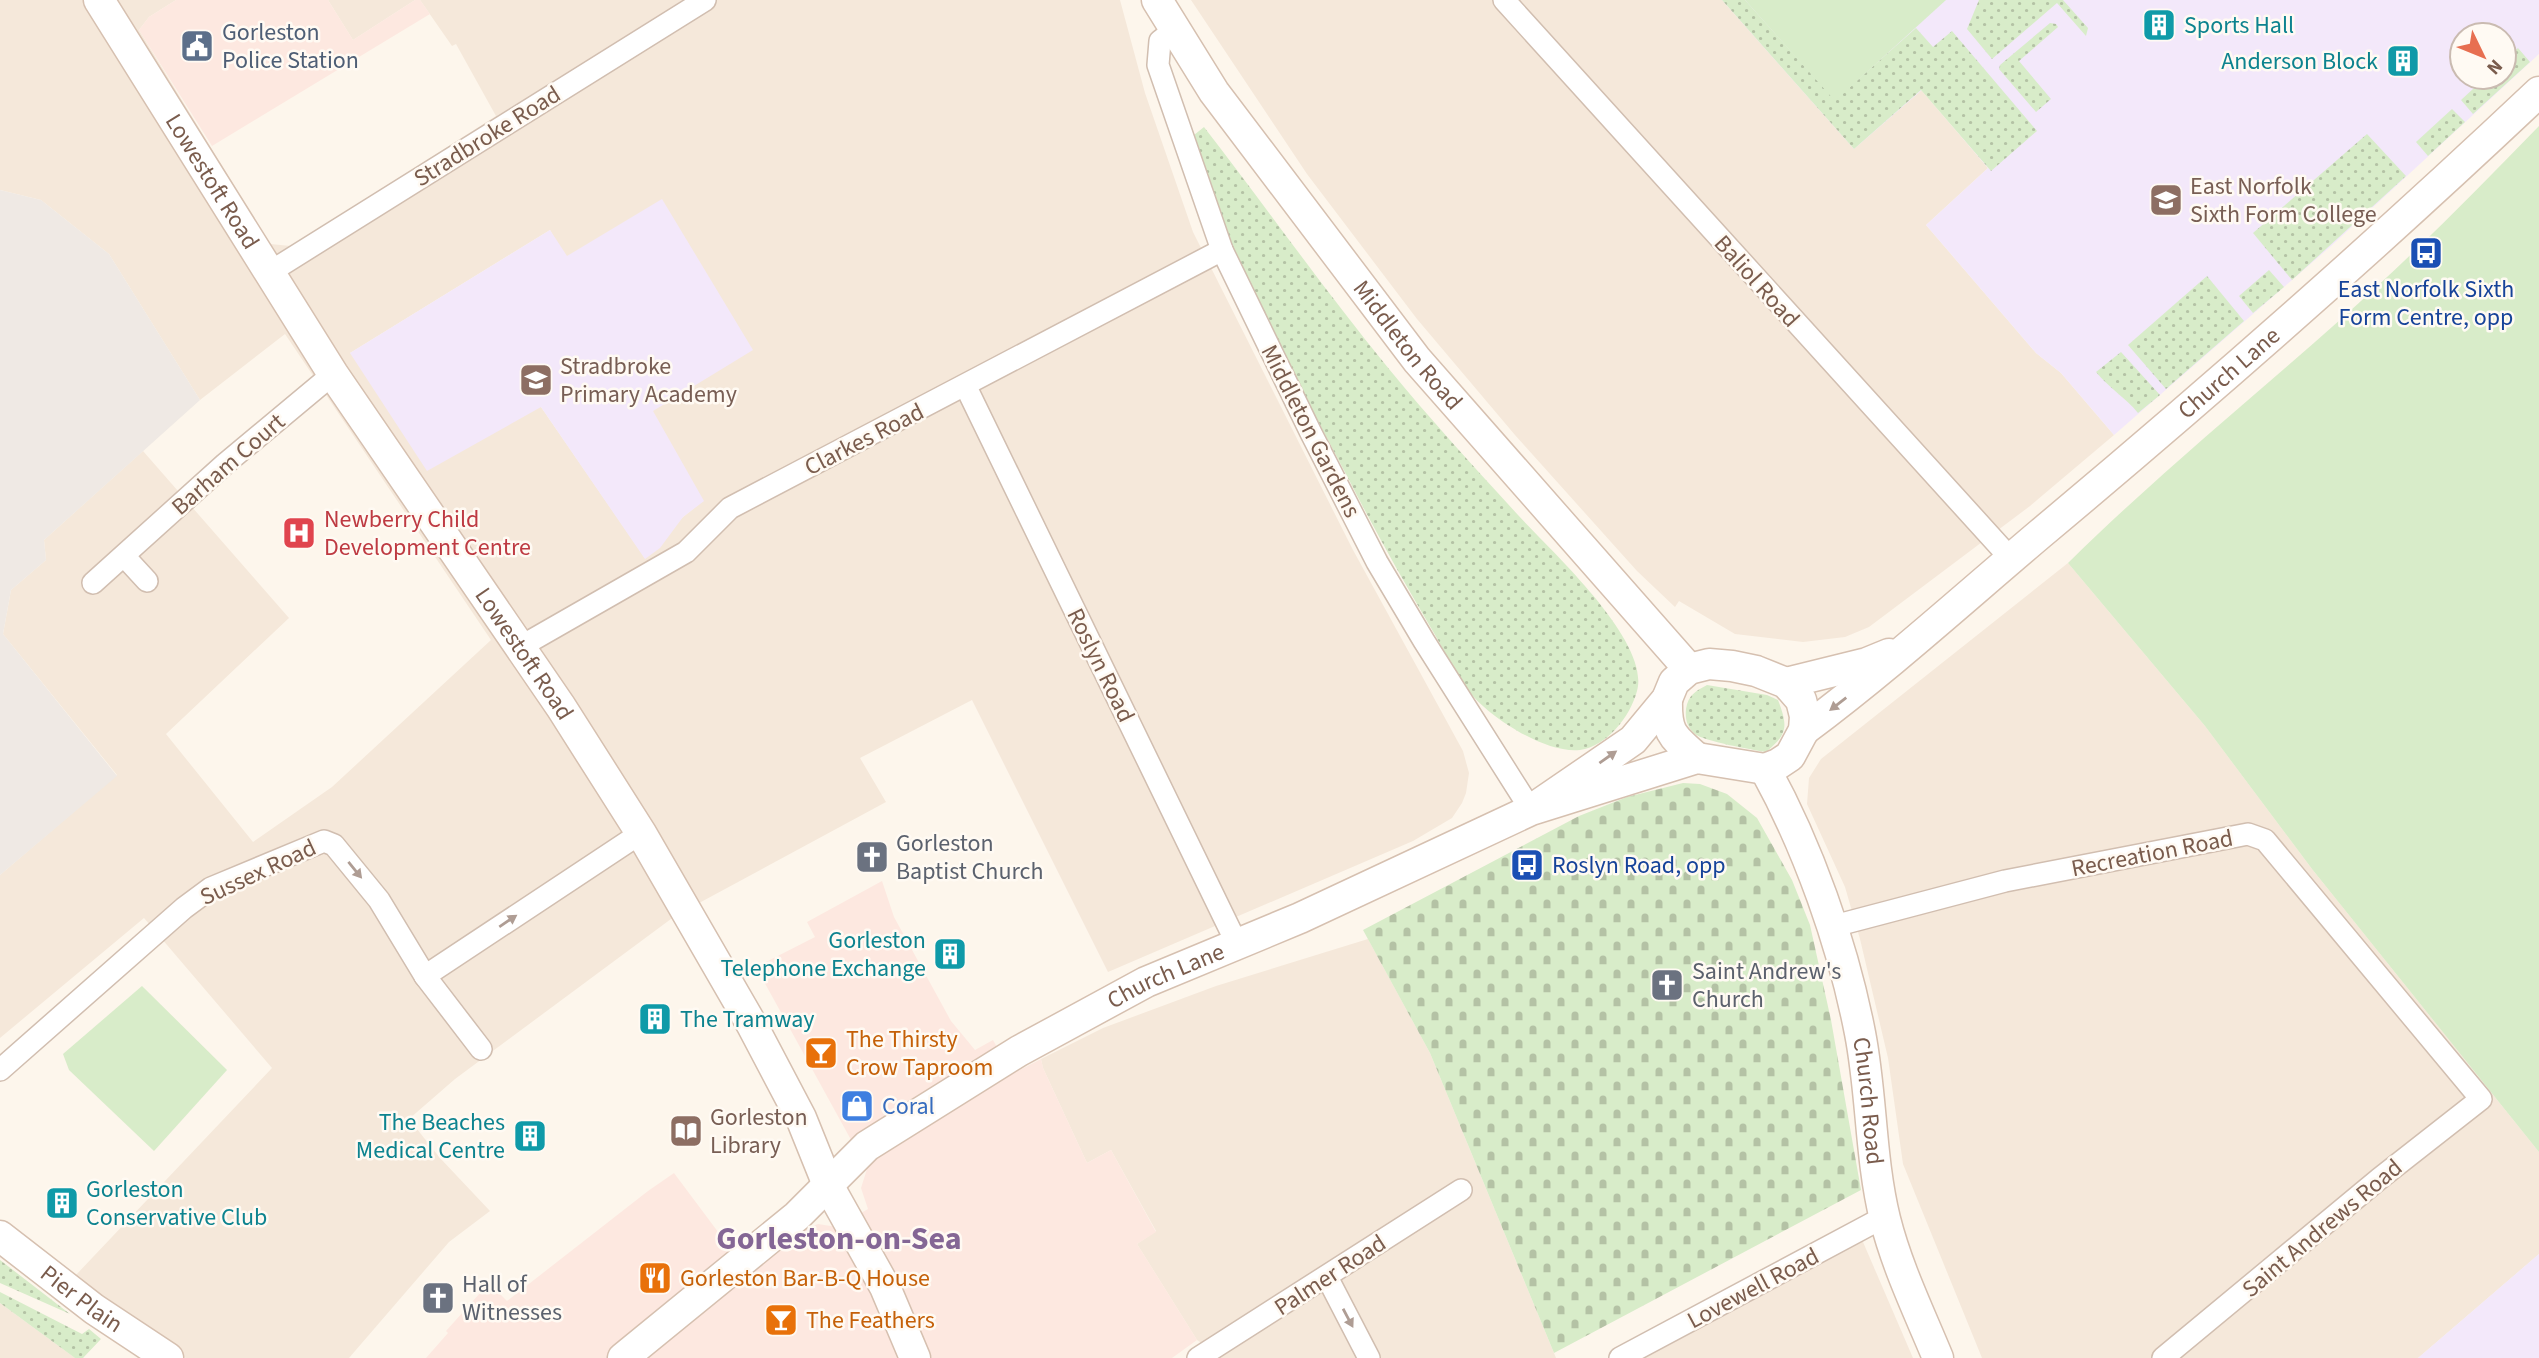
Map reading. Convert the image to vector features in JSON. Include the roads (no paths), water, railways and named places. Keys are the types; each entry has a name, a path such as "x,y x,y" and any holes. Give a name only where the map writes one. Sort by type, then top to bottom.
{"street":[{"name":"Stradbroke Road","path":"270,272 705,0"},
{"name":"Middleton Road","path":"1157,0 1214,92 1417,360 1689,669"},
{"name":"Baliol Road","path":"1504,0 2012,560"},
{"name":"Lowestoft Road","path":"106,2 333,374 561,707 640,834 752,1025 801,1118 828,1185 885,1287 915,1358"},
{"name":"Middleton Gardens","path":"1174,30 1160,41 1158,65 1222,250 1377,562 1531,810"},
{"name":"Church Lane","path":"623,1358 797,1216 867,1146 1018,1051 1146,982 1300,918 1531,810 1697,758 1765,769 1790,756 1804,730 2012,560 2258,350 2539,92"},
{"name":"Clarkes Road","path":"520,647 686,552 730,508 966,387 1222,250"},
{"name":"Barham Court","path":"93,583 225,464 333,374"},
{"name":"Roslyn Road","path":"966,387 1237,944"},
{"path":"124,556 146,581"},
{"name":"Church Lane","path":"1786,683 1867,663 1909,646"},
{"path":"1689,669 1709,664 1732,666 1756,671 1786,683 1801,700 1805,716 1804,730"},
{"name":"Church Lane","path":"1531,810 1633,740 1667,699 1674,682 1689,669"},
{"path":"1667,699 1667,722 1676,740 1697,758"},
{"name":"Church Road","path":"1765,769 1779,793 1834,926 1861,1034 1884,1217 1903,1273 1938,1358"},
{"path":"425,976 640,834"},
{"name":"Recreation Road","path":"1834,926 2005,881 2248,834 2265,840 2481,1099"},
{"name":"Sussex Road","path":"0,1069 184,908 211,888 324,841 334,845 379,900 425,976 481,1049"},
{"name":"Saint Andrews Road","path":"2163,1358 2379,1178 2481,1099"},
{"name":"Palmer Road","path":"1198,1358 1461,1190"},
{"name":"Lovewell Road","path":"1620,1358 1884,1217"},
{"name":"Pier Plain","path":"0,1236 94,1309 168,1358"},
{"path":"1327,1277 1369,1358"}],"place":[{"name":"Sports Hall","path":"2159,25"},
{"name":"Gorleston Police Station","path":"197,46"},
{"name":"Anderson Block","path":"2403,61"},
{"name":"East Norfolk Sixth Form College","path":"2166,200"},
{"name":"East Norfolk Sixth Form Centre, opp","path":"2426,253"},
{"name":"Stradbroke Primary Academy","path":"536,380"},
{"name":"Newberry Child Development Centre","path":"299,533"},
{"name":"Gorleston Baptist Church","path":"872,857"},
{"name":"Roslyn Road, opp","path":"1527,865"},
{"name":"Gorleston Telephone Exchange","path":"950,954"},
{"name":"Saint Andrew's Church","path":"1667,985"},
{"name":"The Tramway","path":"655,1019"},
{"name":"The Thirsty Crow Taproom","path":"821,1053"},
{"name":"Coral","path":"857,1106"},
{"name":"Gorleston Library","path":"686,1131"},
{"name":"The Beaches Medical Centre","path":"530,1136"},
{"name":"Gorleston Conservative Club","path":"62,1203"},
{"name":"Gorleston Bar-B-Q House","path":"655,1278"},
{"name":"Hall of Witnesses","path":"438,1298"},
{"name":"The Feathers","path":"781,1320"}],"district":[{"name":"Gorleston-on-Sea","path":"839,1238"}]}
